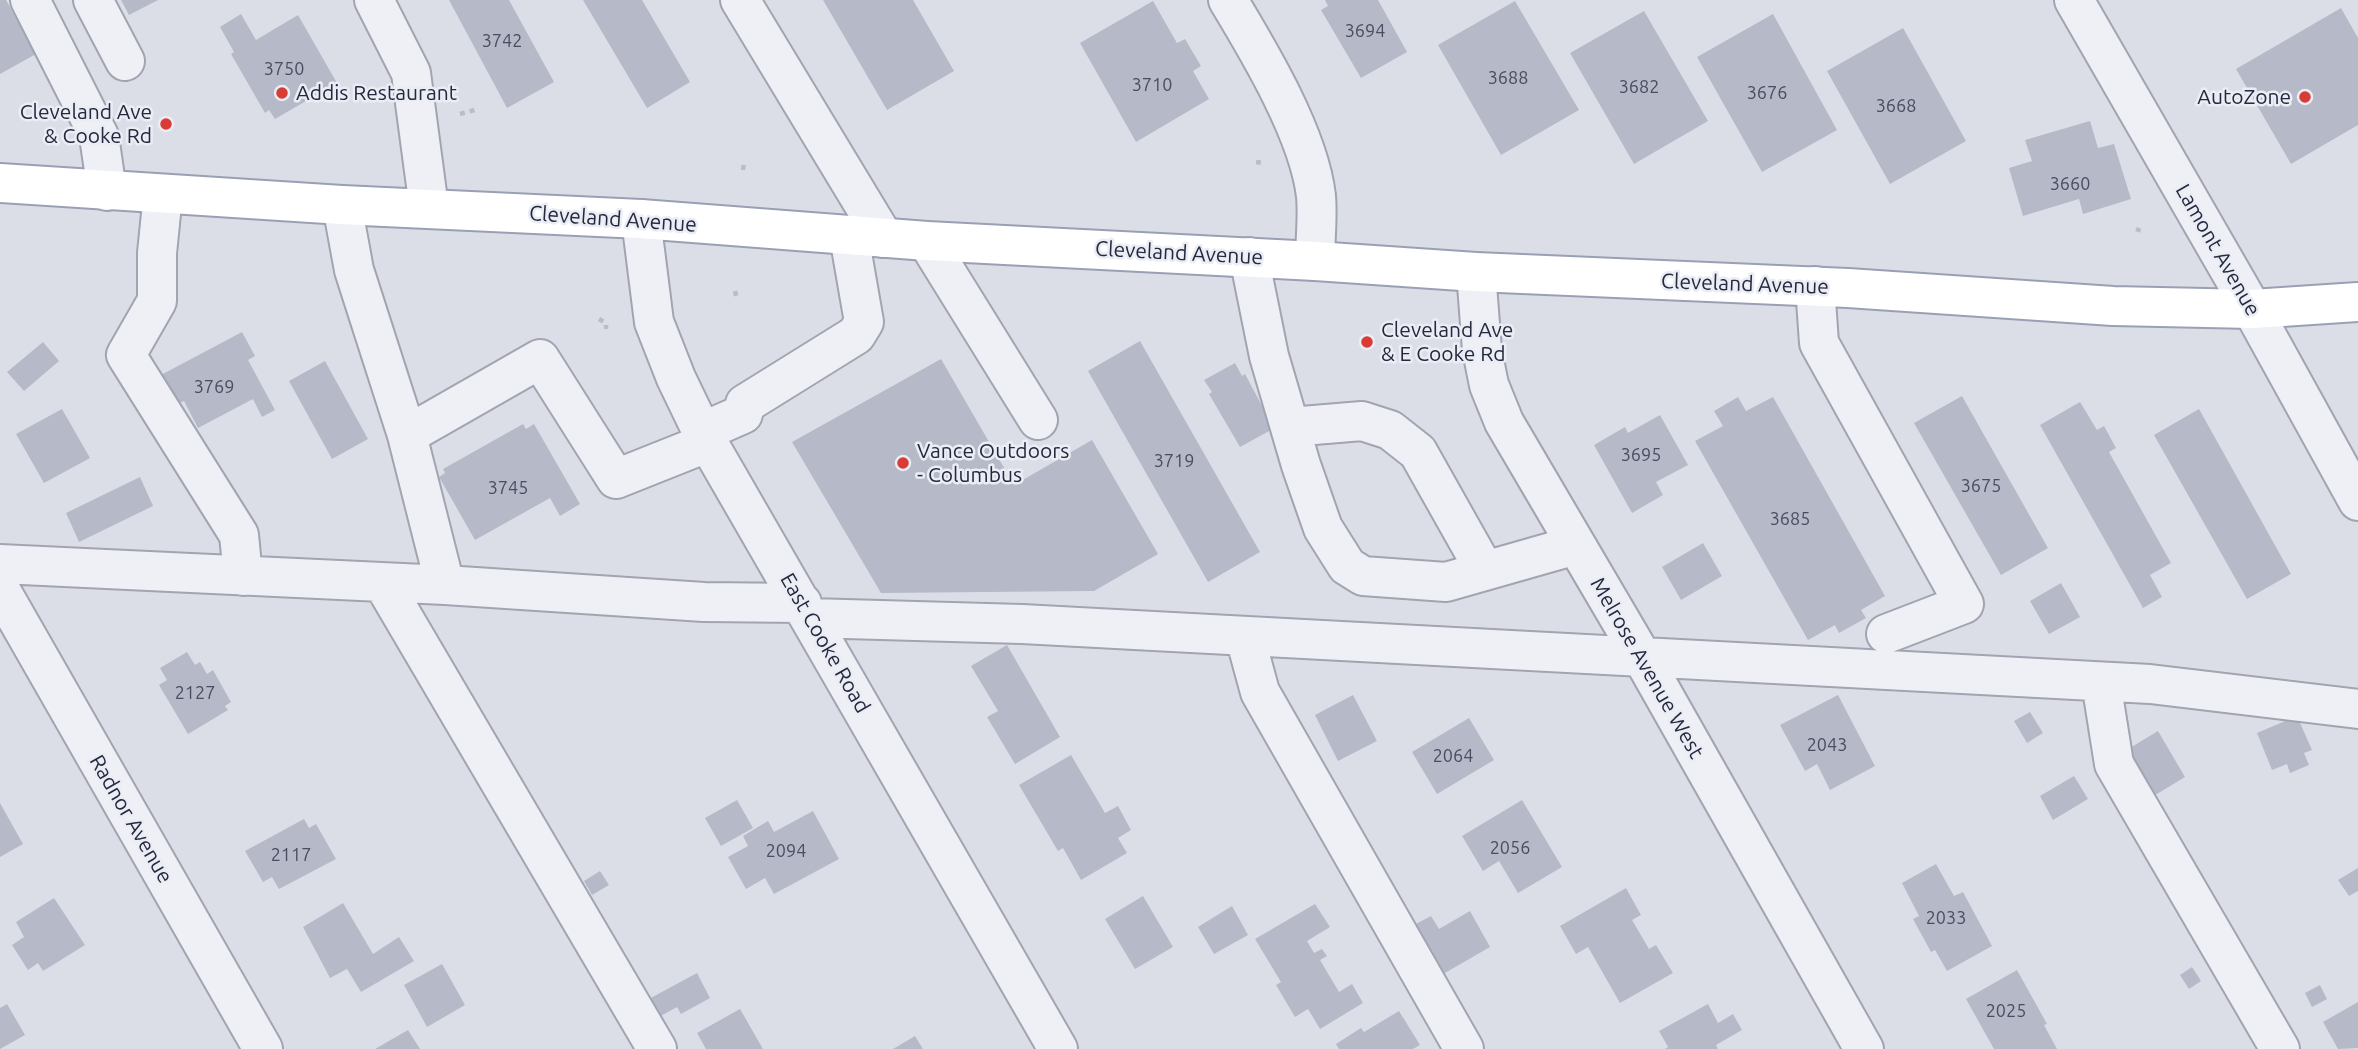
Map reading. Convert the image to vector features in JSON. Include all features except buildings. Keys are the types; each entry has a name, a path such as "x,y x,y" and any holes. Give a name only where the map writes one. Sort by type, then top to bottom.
{"main road":[{"name":"Cleveland Avenue","path":"0,183 342,205 642,219 927,241 1249,257 1476,272 1815,286 2113,306 2252,309 2358,302"}],"street":[{"path":"30,0 99,136 107,191"},
{"path":"93,0 125,61"},
{"path":"374,0 411,73 429,208"},
{"path":"407,435 540,359 616,479 706,437 743,414 746,404 856,335 864,322 866,237 740,0"},
{"path":"1228,0 1284,101 1306,155 1315,196 1315,261"},
{"name":"Lamont Avenue","path":"2080,2 2358,501"},
{"path":"163,194 157,301 126,355 239,535 243,576"},
{"path":"342,205 354,270 407,435 445,585"},
{"name":"East Cooke Road","path":"642,219 654,322 676,378 706,437 1058,1049"},
{"path":"927,241 1038,421"},
{"path":"1249,257 1269,356 1322,528 1347,566 1363,576 1446,582 1576,545"},
{"name":"Melrose Avenue West","path":"1476,272 1482,350 1489,385 1504,422 1642,657 1864,1049"},
{"path":"1815,286 1818,342 1964,604 1886,634"},
{"path":"1290,427 1362,421 1390,430 1418,452 1485,572"},
{"path":"0,564 445,585 806,611 1245,637 2150,684 2358,709"},
{"path":"383,583 657,1049"},
{"name":"Radnor Avenue","path":"0,589 263,1049"},
{"path":"1245,637 1260,692 1464,1049"},
{"path":"2101,682 2114,764 2280,1049"}],"path":[{"path":"460,114 478,109"},
{"path":"1256,162 1263,163"},
{"path":"2136,229 2144,232"},
{"path":"735,291 737,299"},
{"path":"599,319 606,326 611,320"}],"place":[{"name":"Addis Restaurant","path":"282,93"},
{"name":"AutoZone","path":"2305,97"},
{"name":"Cleveland Ave & Cooke Rd","path":"166,124"},
{"name":"Cleveland Ave & E Cooke Rd","path":"1367,342"},
{"name":"Vance Outdoors - Columbus","path":"903,463"}]}
